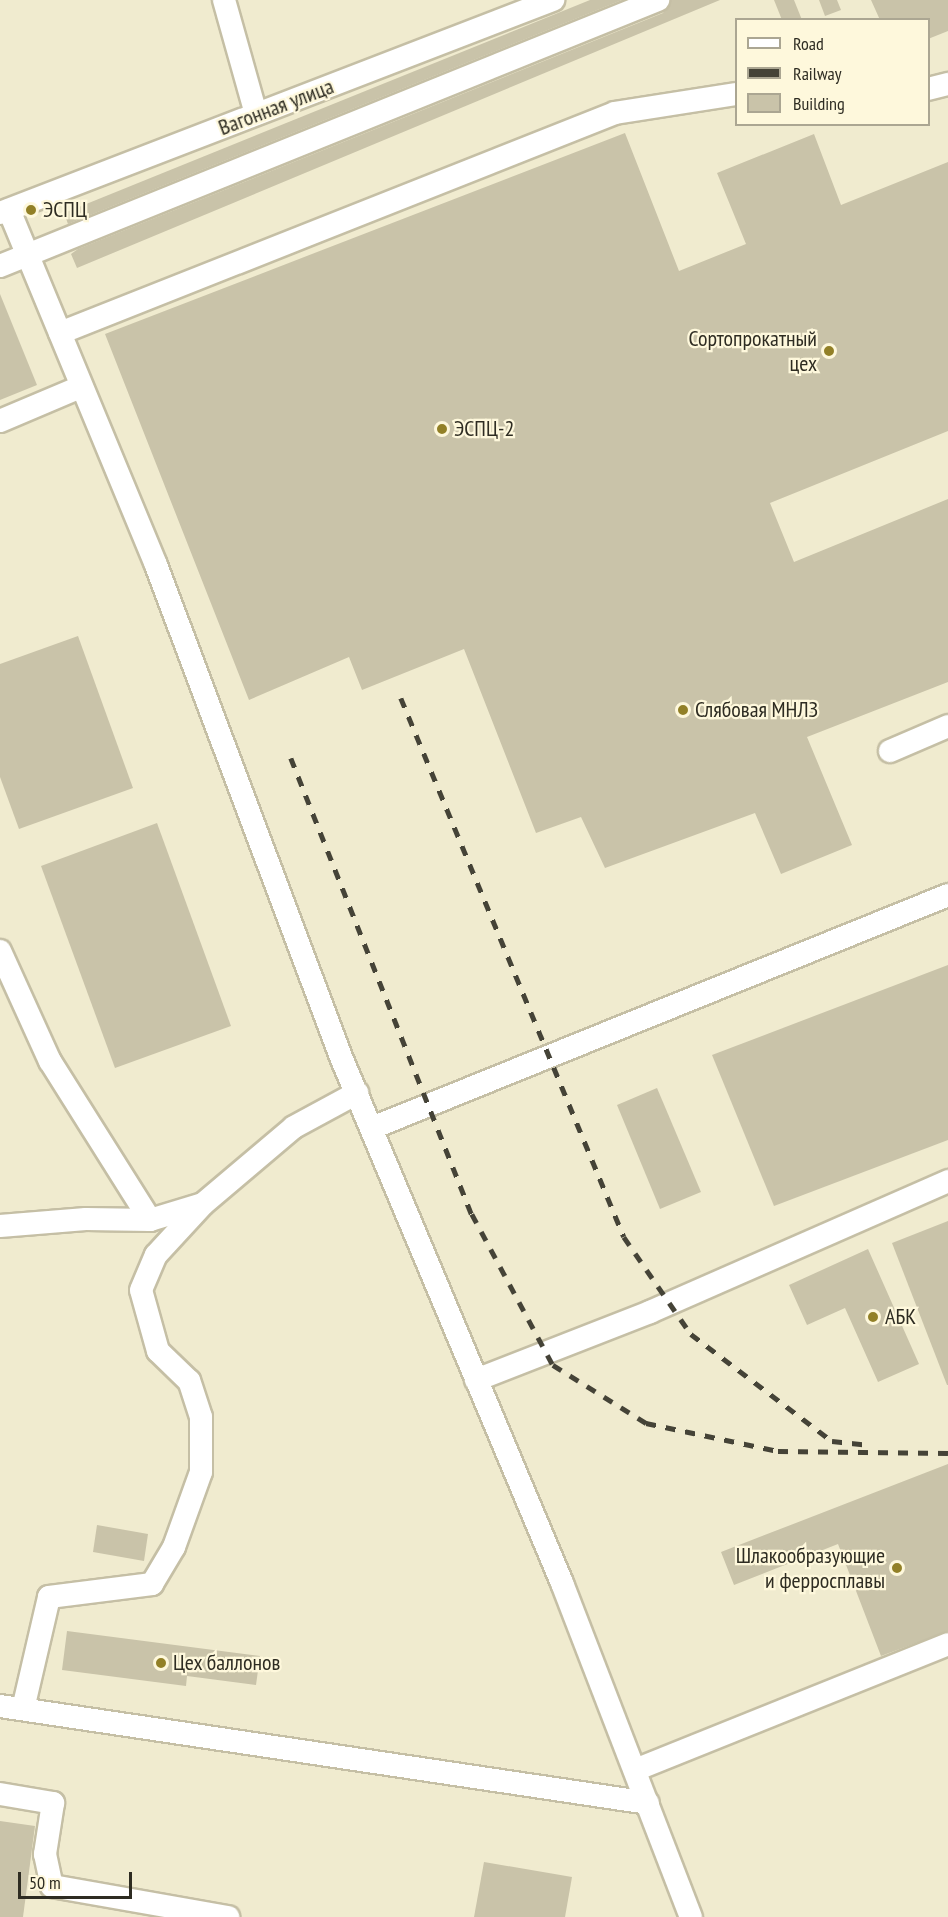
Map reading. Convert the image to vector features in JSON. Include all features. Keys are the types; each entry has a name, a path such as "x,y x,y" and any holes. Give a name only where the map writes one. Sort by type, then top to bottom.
{"street":[{"path":"224,0 256,114"},
{"name":"Вагонная улица","path":"5,211 553,0"},
{"path":"0,266 658,0"},
{"path":"930,88 948,84"},
{"path":"60,333 615,113 735,94"},
{"path":"5,211 29,255 80,387 156,565 357,1093 635,1770 691,1917"},
{"path":"0,421 80,387"},
{"path":"890,751 948,726"},
{"path":"372,1128 948,895"},
{"path":"0,951 55,1071 150,1220"},
{"path":"23,1709 49,1597 152,1584 178,1536 201,1472 201,1417 189,1381 159,1351 141,1290 156,1256 203,1204 294,1127 357,1093"},
{"path":"476,1380 650,1312 948,1181"},
{"path":"0,1226 86,1219 150,1220 203,1204"},
{"path":"635,1770 948,1644"},
{"path":"0,1706 648,1803"},
{"path":"0,1794 53,1803 45,1854 52,1886 228,1917"}],"building":[{"path":"590,0 622,0 68,224 64,213"},
{"path":"671,0 720,0 77,268 71,254 78,249 663,13"},
{"path":"774,0 794,0 801,18 781,18"},
{"path":"819,0 837,0 841,10 825,16"},
{"path":"871,0 948,0 948,31 930,38 930,18 879,18"},
{"path":"625,133 679,271 746,244 717,173 814,134 841,205 948,162 948,431 770,503 794,562 948,499 948,682 807,737 852,845 781,874 755,813 605,868 581,817 536,833 464,649 362,690 349,657 249,700 105,334"},
{"path":"0,294 37,385 0,400"},
{"path":"78,636 133,788 19,829 0,777 0,664"},
{"path":"157,823 231,1026 115,1068 41,866"},
{"path":"948,965 948,1140 774,1206 712,1055"},
{"path":"657,1088 701,1192 660,1209 617,1105"},
{"path":"948,1221 948,1385 947,1385 892,1243"},
{"name":"АБК","path":"868,1249 919,1364 878,1382 845,1308 807,1325 789,1285"},
{"name":"Шлакообразующие и ферросплавы","path":"948,1464 948,1631 881,1656 838,1544 734,1585 721,1552"},
{"path":"97,1525 148,1534 144,1561 93,1552"},
{"name":"Цех баллонов","path":"67,1631 260,1656 256,1685 187,1676 186,1686 62,1670"},
{"path":"0,1821 35,1826 23,1917 0,1917"},
{"path":"484,1862 572,1877 565,1917 474,1917"}],"railway":[{"path":"401,698 624,1237 691,1334 832,1441 870,1445"},
{"path":"291,758 472,1214 553,1365 646,1423 778,1451 948,1453"}],"place":[{"name":"ЭСПЦ","path":"31,210"},
{"name":"Сортопрокатный цех","path":"829,351"},
{"name":"ЭСПЦ-2","path":"442,429"},
{"name":"Слябовая МНЛЗ","path":"683,710"},
{"name":"АБК","path":"873,1317"},
{"name":"Шлакообразующие и ферросплавы","path":"897,1568"},
{"name":"Цех баллонов","path":"161,1663"}]}
